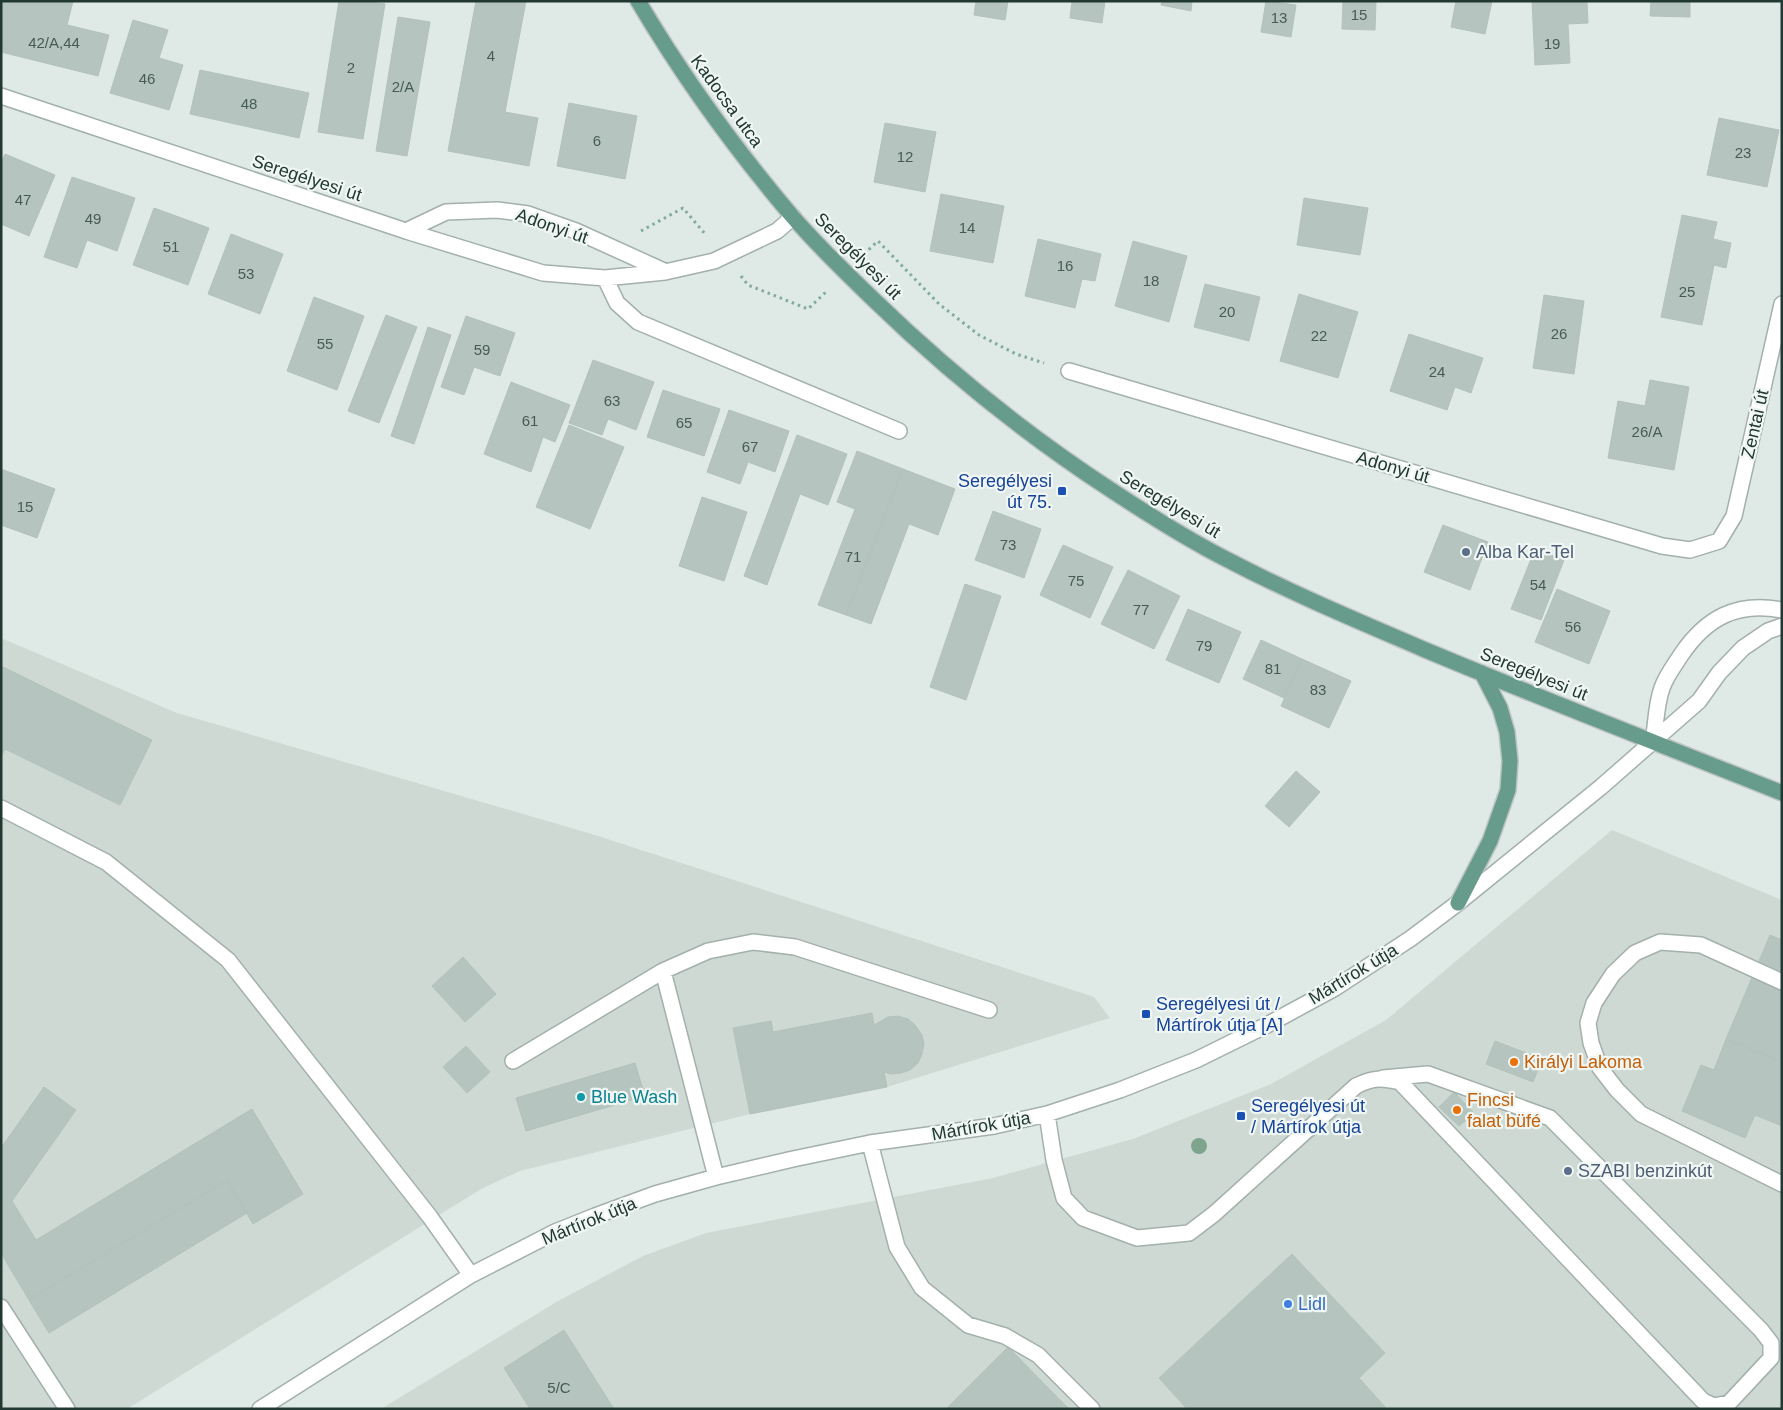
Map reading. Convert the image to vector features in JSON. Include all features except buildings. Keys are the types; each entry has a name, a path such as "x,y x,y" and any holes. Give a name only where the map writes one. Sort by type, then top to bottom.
{"main road":[{"name":"Kadocsa utca","path":"638,1 698,96 793,217"},
{"name":"Seregélyesi út","path":"793,217 846,273 919,343 982,397 1074,466 1156,520 1227,560 1337,612 1482,673 1782,793"},
{"path":"1458,903 1490,841 1508,790 1510,761 1507,732 1500,708 1482,673"}],"street":[{"name":"Seregélyesi út","path":"1,96 406,231 543,272 606,278 666,272 714,261 777,231 793,217"},
{"name":"Adonyi út","path":"406,231 446,212 497,210 528,214 576,231 666,272"},
{"path":"606,278 617,303 638,322 899,431"},
{"name":"Zentai út","path":"1719,541 1734,516 1782,304"},
{"name":"Adonyi út","path":"1069,371 1662,546 1690,550 1719,541"},
{"path":"1653,741 1662,689 1671,670 1693,638 1718,617 1744,608 1767,607 1782,610"},
{"path":"1653,741 1699,701 1719,673 1744,648 1768,632 1782,626"},
{"name":"Mártírok útja","path":"260,1409 471,1275 555,1232 595,1216 655,1194 716,1177 870,1143 994,1126 1047,1114 1120,1090 1196,1060 1267,1025 1335,988 1410,939 1458,903 1601,787 1653,741"},
{"path":"1,808 106,862 228,960 430,1217 471,1275"},
{"path":"513,1061 664,971 708,951 753,942 795,947 989,1010"},
{"path":"1782,982 1701,945 1660,942 1635,953 1613,974 1594,1003 1588,1023 1591,1043 1600,1068 1641,1114 1782,1184"},
{"path":"664,971 716,1177"},
{"path":"1047,1114 1054,1160 1064,1198 1083,1218 1137,1238 1189,1233 1214,1214 1356,1086 1368,1080 1383,1078 1428,1074 1550,1118 1761,1330 1771,1343 1771,1358 1729,1403 1714,1406 1703,1401 1400,1082 1383,1078"},
{"path":"870,1143 897,1247 922,1288 968,1325 1006,1336 1038,1355 1092,1409"},
{"path":"1,1307 67,1409"}],"shaded area":[{"path":"1,638 177,713 595,835 1094,997 1110,1018 887,1087 750,1114 520,1171 481,1189 127,1409 1,1409"},
{"path":"1612,830 1782,900 1782,1409 381,1409 558,1301 643,1256 706,1233 993,1178 1133,1139 1271,1084 1386,1020"}],"place":[{"name":"Seregélyesi út 75.","path":"1062,491"},
{"name":"Alba Kar-Tel","path":"1466,552"},
{"name":"Seregélyesi út / Mártírok útja [A]","path":"1146,1014"},
{"name":"Királyi Lakoma","path":"1514,1062"},
{"name":"Blue Wash","path":"581,1097"},
{"name":"Fincsi falat büfé","path":"1457,1110"},
{"name":"Seregélyesi út / Mártírok útja","path":"1241,1116"},
{"name":"SZABI benzinkút","path":"1568,1171"},
{"name":"Lidl","path":"1288,1304"}]}
